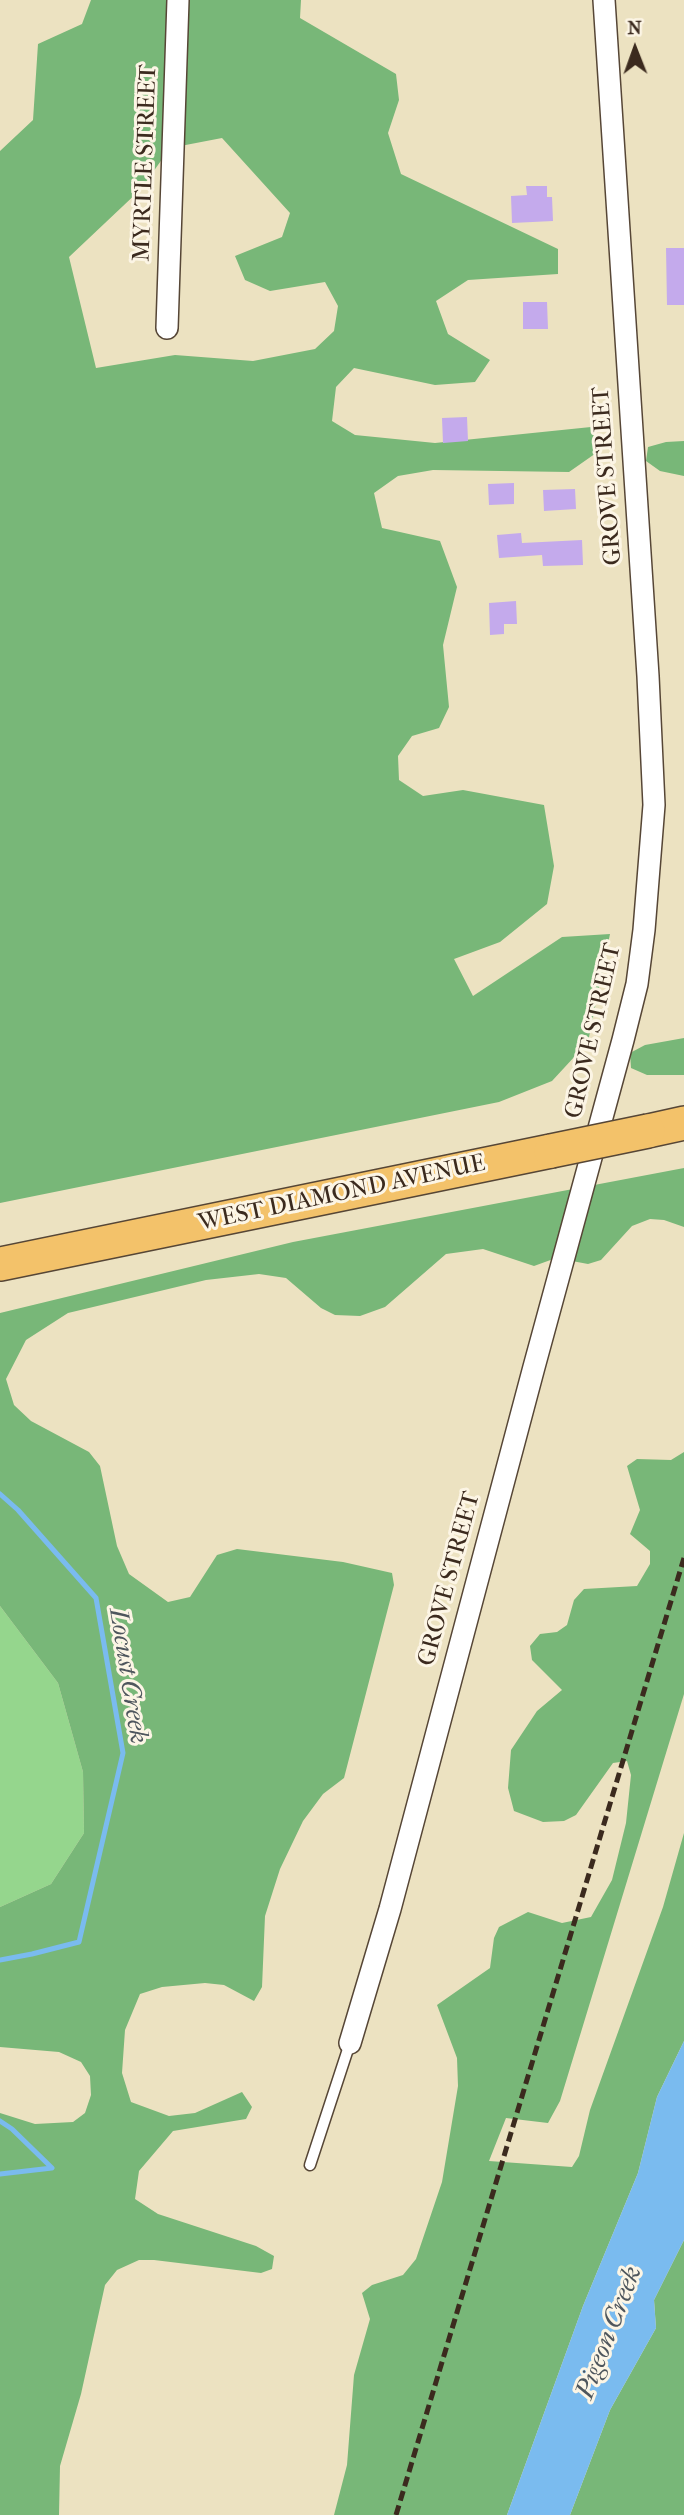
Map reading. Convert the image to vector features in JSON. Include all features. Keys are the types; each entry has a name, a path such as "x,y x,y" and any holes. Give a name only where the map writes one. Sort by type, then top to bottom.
{"main road":[{"name":"WEST DIAMOND AVENUE","path":"0,1264 684,1123"}],"street":[{"name":"MYRTLE STREET","path":"167,328 177,0"},
{"name":"GROVE STREET","path":"350,2043 390,1909 623,1040 637,984 644,930 653,792 648,676 604,0"}],"lane":[{"path":"310,2165 350,2043"}],"green space":[{"path":"91,0 301,0 300,18 396,74 399,100 388,133 401,174 558,249 558,274 468,280 436,301 448,334 490,360 475,382 435,385 354,368 336,387 332,421 355,435 435,443 591,427 599,451 569,472 433,470 398,476 374,493 382,528 440,541 457,587 443,645 449,707 439,728 412,736 398,756 399,780 423,796 463,790 544,805 554,866 547,904 500,942 454,959 473,996 562,937 610,934 588,1042 552,1081 499,1102 0,1203 0,151 33,120 38,44 82,24","holes":["222,138 290,213 282,237 235,256 245,280 270,291 325,282 338,306 334,331 315,349 253,361 175,355 96,368 69,257 141,189 170,148"]},
{"path":"684,441 684,476 660,471 646,461 648,447"},
{"path":"684,1038 684,1075 647,1075 631,1068 630,1053 645,1045"},
{"path":"684,1168 684,1227 664,1220 650,1219 632,1226 601,1260 588,1264 556,1258 534,1266 483,1249 446,1254 385,1307 360,1316 335,1315 321,1308 286,1278 259,1274 206,1280 68,1313 26,1340 6,1379 14,1405 31,1421 89,1452 100,1466 117,1546 129,1574 168,1602 190,1597 217,1555 237,1549 343,1562 392,1573 394,1585 344,1778 323,1794 303,1821 280,1869 265,1916 262,1987 254,2001 224,1985 205,1983 162,1987 140,1994 125,2030 122,2073 131,2102 169,2116 195,2113 242,2092 252,2107 246,2119 173,2131 139,2171 135,2199 158,2214 256,2246 274,2256 272,2269 261,2273 139,2260 117,2270 105,2285 81,2394 60,2466 59,2515 0,2515 0,2113 35,2124 73,2122 85,2113 91,2095 90,2076 81,2062 59,2052 0,2047 0,1907 51,1884 84,1833 83,1772 58,1683 0,1606 0,1313 293,1242"},
{"path":"684,1452 684,1694 560,2101 548,2123 506,2118 489,2161 572,2167 579,2156 590,2110 663,1907 684,1833 684,2041 657,2097 638,2173 583,2306 507,2515 334,2515 347,2465 354,2375 370,2319 362,2293 372,2285 403,2275 416,2259 442,2182 458,2086 457,2058 437,2005 490,1968 494,1938 499,1927 528,1912 562,1923 591,1917 612,1880 626,1823 631,1775 627,1761 613,1763 576,1815 564,1821 543,1822 514,1811 508,1788 511,1750 537,1711 562,1690 532,1660 530,1646 540,1634 557,1632 567,1625 574,1600 584,1589 637,1586 650,1564 650,1551 630,1534 640,1510 627,1466 637,1459 671,1460"},
{"path":"0,1606 58,1683 83,1772 84,1833 51,1884 0,1907"},
{"path":"684,2240 684,2515 570,2515 610,2410 656,2328 654,2300"}],"water":[{"name":"Pigeon Creek","path":"684,2041 684,2240 654,2300 656,2328 610,2410 570,2515 507,2515 583,2306 638,2173 657,2097"}],"building":[{"path":"526,186 547,186 547,197 552,197 553,221 512,223 511,196 527,195"},
{"path":"666,248 684,248 684,305 667,305"},
{"path":"523,302 547,302 548,329 523,329"},
{"path":"467,417 468,441 443,443 442,418"},
{"path":"514,483 514,504 489,505 488,484"},
{"path":"575,489 576,509 544,511 543,490"},
{"path":"521,533 522,543 582,540 583,565 543,566 542,555 499,558 497,535"},
{"path":"516,601 517,624 504,624 504,634 490,635 489,603"}],"waterway":[{"name":"Locust Creek","path":"0,1494 18,1510 96,1598 123,1753 79,1942 0,1960"},
{"name":"Locust Creek","path":"0,2121 12,2129 52,2168 0,2174"}],"railway":[{"path":"396,2515 684,1558"}]}
